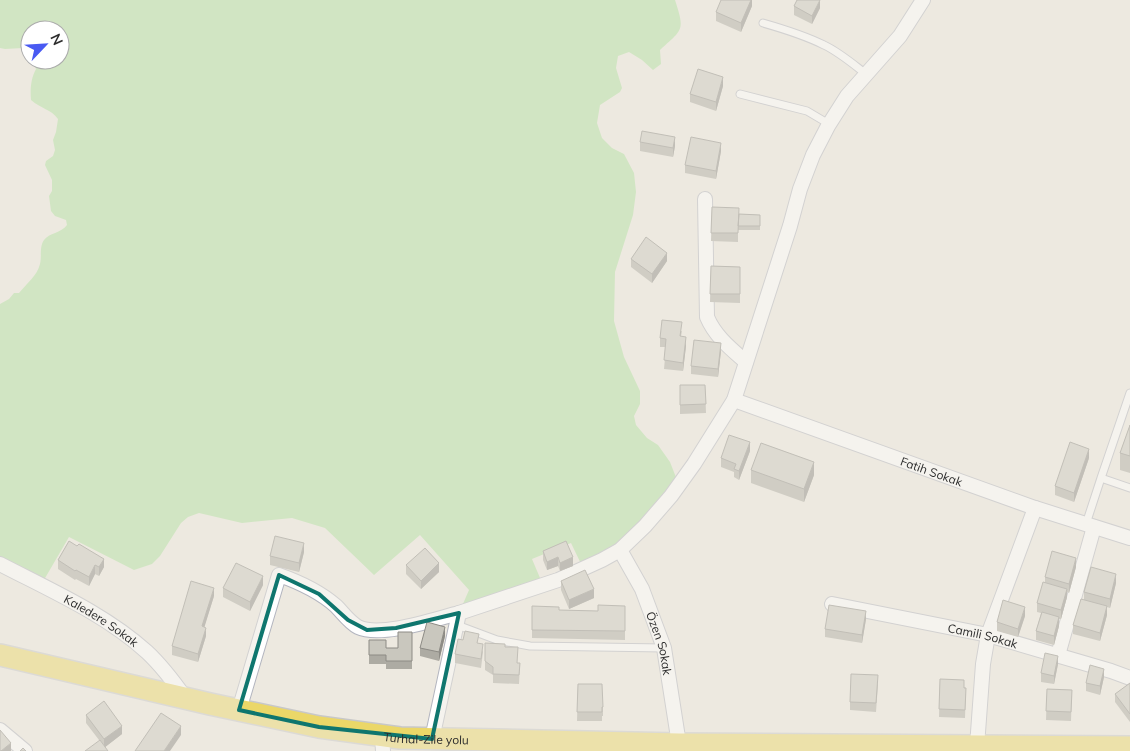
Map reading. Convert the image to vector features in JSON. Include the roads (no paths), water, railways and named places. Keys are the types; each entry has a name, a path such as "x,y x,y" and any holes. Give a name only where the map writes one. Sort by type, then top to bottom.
{"main road":[{"name":"Turhal-Zile yolu","path":"0,655 382,743 432,739 1084,749 1130,747"}],"street":[{"path":"239,710 279,575 300,582 319,594 358,627 367,630 379,630 409,626 458,619 584,570 620,550 645,526 671,496 694,464 734,400 790,226 800,189 813,155 829,124 847,96 900,36 923,0"},
{"path":"705,199 707,317 719,338 746,362"},
{"name":"Fatih Sokak","path":"734,400 1035,508 1130,538"},
{"path":"977,746 982,664 988,634 1035,508"},
{"path":"1058,655 1090,526"},
{"name":"Özen Sokak","path":"620,550 642,589 664,648 679,744"},
{"name":"Kaledere Sokak","path":"0,564 88,611 129,637 166,672 186,698"},
{"name":"Camili Sokak","path":"832,604 988,634 1111,670 1130,678"},
{"path":"432,739 458,619"},
{"path":"0,730 25,751"}],"lane":[{"path":"763,23 800,34 824,45 866,74"},
{"path":"740,94 807,111 829,124"},
{"path":"1090,526 1101,478 1130,393"},
{"path":"1101,478 1130,488"},
{"path":"458,619 497,640 530,646 664,648"}]}
